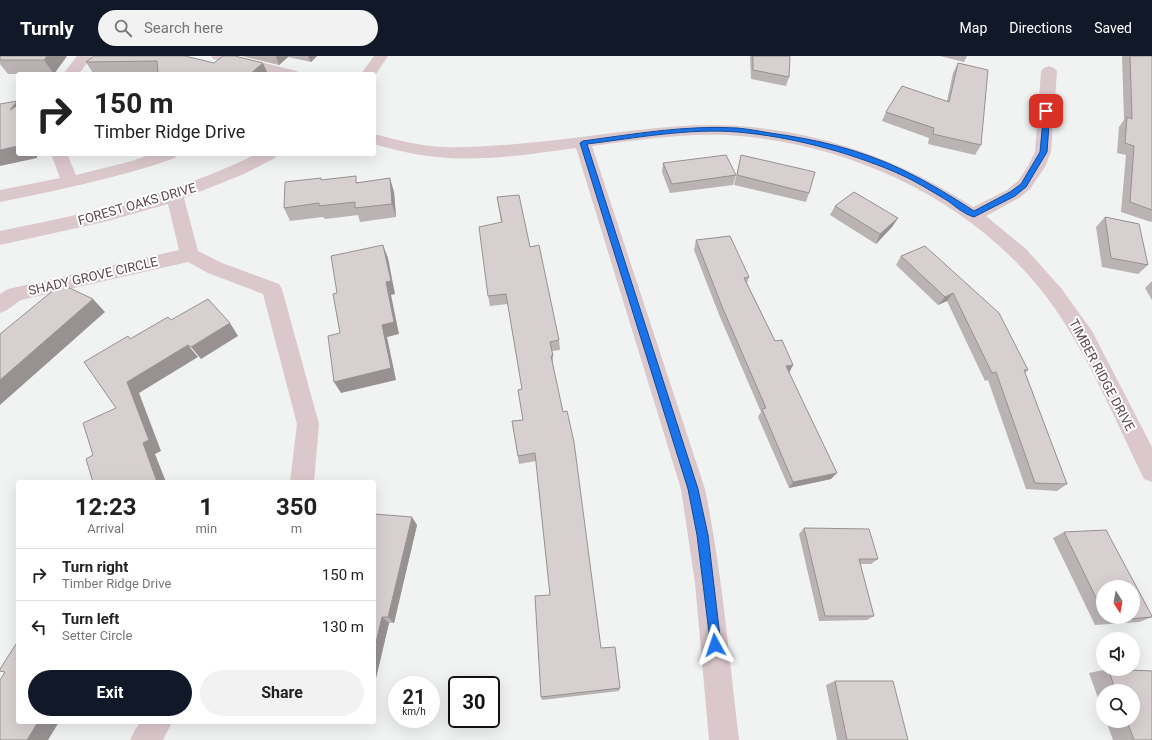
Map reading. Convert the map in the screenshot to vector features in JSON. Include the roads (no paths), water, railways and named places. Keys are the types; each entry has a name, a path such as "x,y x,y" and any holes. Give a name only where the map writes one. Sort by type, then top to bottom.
{"street":[{"path":"73,72 85,56"},
{"path":"218,56 284,72"},
{"path":"370,72 381,56"},
{"path":"974,215 1012,194 1024,185 1044,152 1049,71"},
{"name":"TIMBER RIDGE DRIVE","path":"376,139 430,151 453,152 511,150 583,143 647,134 699,130 737,130 800,139 846,151 899,171 932,188 974,215 993,230 1048,285 1085,337 1152,471"},
{"path":"583,143 693,489 703,535 724,740"},
{"path":"60,156 70,182"},
{"path":"0,196 70,182 137,165 163,156"},
{"name":"FOREST OAKS DRIVE","path":"0,238 117,212 175,196 234,172 265,156"},
{"path":"175,196 190,255 215,268 272,288 308,424 302,480"},
{"name":"SHADY GROVE CIRCLE","path":"0,305 15,294 190,255"},
{"path":"145,740 157,724"}]}
